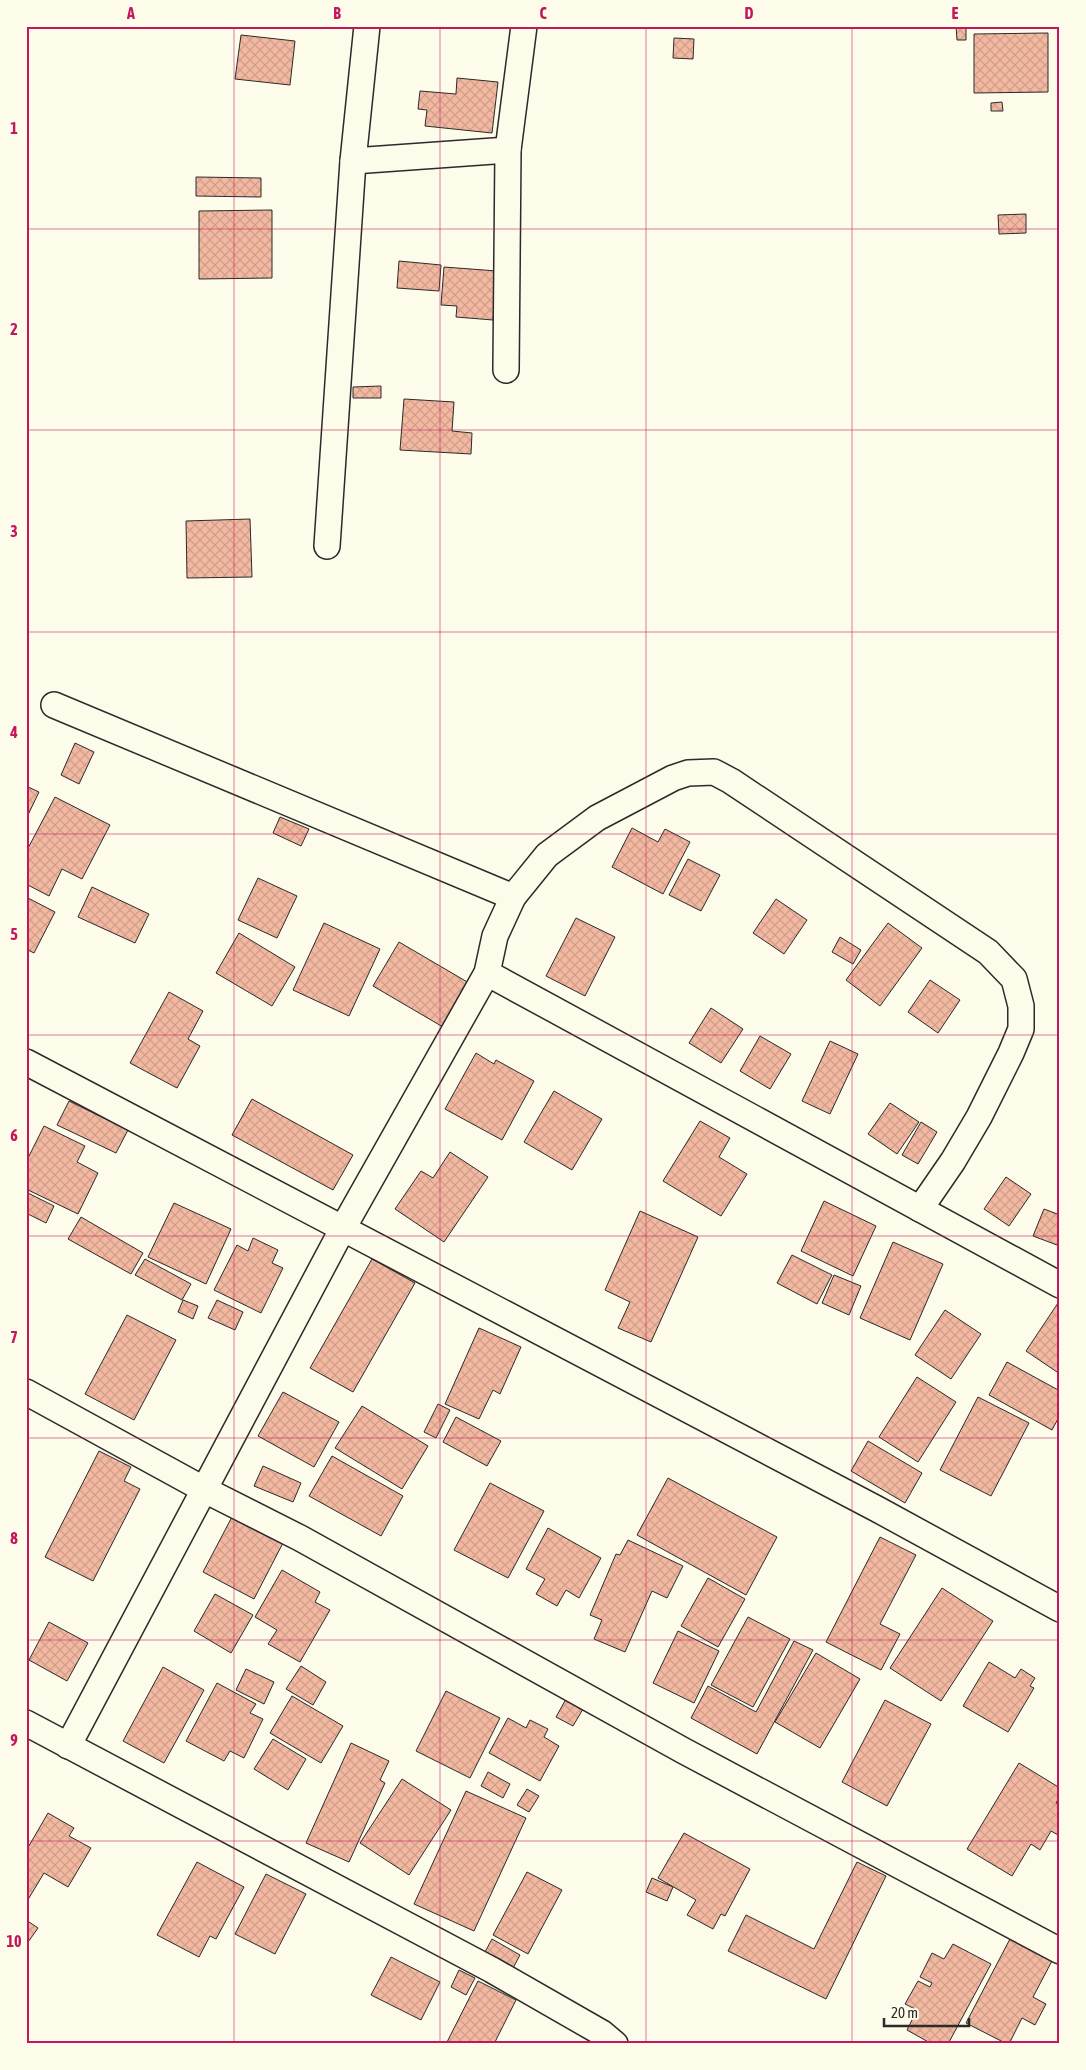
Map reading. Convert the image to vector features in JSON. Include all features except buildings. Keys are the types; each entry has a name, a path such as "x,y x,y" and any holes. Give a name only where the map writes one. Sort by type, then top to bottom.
{"street":[{"path":"327,546 353,162 367,26"},
{"path":"506,370 508,150 524,26"},
{"path":"353,162 508,150"},
{"path":"54,705 513,897"},
{"path":"68,1746 343,1228 487,973 495,936 513,897 547,855 597,818 674,778 688,773 714,772 740,786 988,952 1014,979 1021,1006 1021,1029 978,1117 953,1160 920,1209"},
{"path":"487,973 1060,1285"},
{"path":"26,1062 877,1509 1060,1609"},
{"path":"26,1392 205,1490 300,1538 684,1750 1060,1951"},
{"path":"26,1723 492,1970 602,2033 615,2044"}]}
